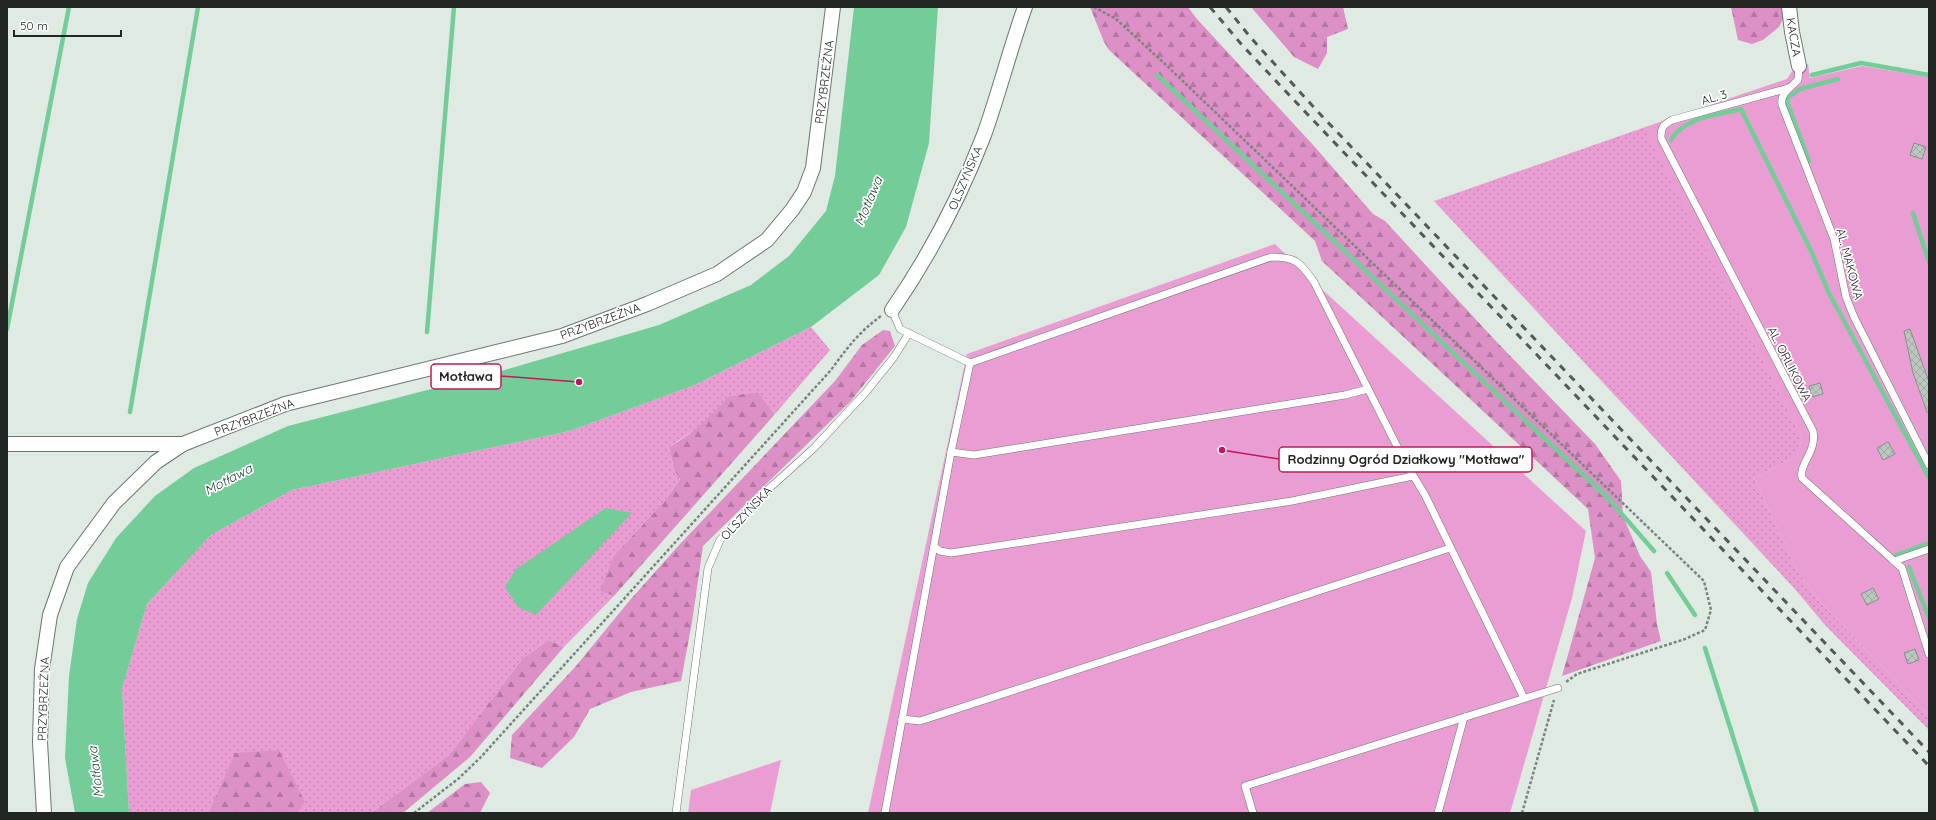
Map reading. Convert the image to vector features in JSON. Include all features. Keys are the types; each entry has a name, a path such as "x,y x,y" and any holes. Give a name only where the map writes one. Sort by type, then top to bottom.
{"street":[{"name":"PRZYBRZEŻNA","path":"44,813 40,742 42,669 50,614 67,567 114,503 156,462 184,444 285,404 562,336 647,304 717,274 767,240 792,210 804,192 813,168 833,7"},
{"name":"OLSZYŃSKA","path":"892,310 918,272 947,221 984,135 1024,7"},
{"name":"KACZA","path":"1789,7 1792,32 1799,66"},
{"name":"PRZYBRZEŻNA","path":"7,444 184,444"}],"lane":[{"name":"AL. MAKOWA","path":"1799,66 1798,80 1784,92 1781,100 1782,105 1834,239 1846,297 1854,317 1929,465"},
{"name":"AL. 3","path":"1663,142 1661,138 1662,128 1664,124 1672,120 1789,88"},
{"name":"AL. ORLIKOWA","path":"1663,142 1813,431 1814,443 1802,470 1802,478 1894,561"},
{"path":"892,310 900,329 968,362 1271,257 1288,257 1300,263 1314,282 1450,548 1524,698"},
{"name":"OLSZYŃSKA","path":"676,813 708,568 720,540 762,494 814,448 866,392 894,357 909,333"},
{"path":"885,813 968,362"},
{"path":"951,452 974,455 1346,395 1368,389"},
{"path":"934,547 940,551 951,553 1292,501 1413,476"},
{"path":"902,720 920,721 1450,548"},
{"path":"1929,549 1894,561 1902,568 1929,654"},
{"path":"1253,813 1245,786 1558,688"},
{"path":"1438,813 1464,717"}],"path":[{"path":"1094,7 1116,19 1166,65 1704,581 1711,610 1705,630 1685,639 1577,674 1558,688 1522,813"},
{"path":"414,813 458,779 480,758 744,464 831,370 851,343 863,330 892,310"}],"shaded area":[{"path":"1808,64 1810,78 1862,66 1929,77 1929,716 1821,603 1797,570 1754,478 1797,456 1802,438 1646,132 1654,124 1787,79 1795,67"},
{"path":"1654,124 1647,132 1802,438 1797,456 1754,478 1797,570 1821,603 1929,716 1929,730 1825,625 1794,588 1434,201"},
{"path":"1275,244 1314,282 1586,531 1572,598 1510,813 868,813 967,354"},
{"path":"811,327 830,350 775,414 758,392 729,396 706,422 669,447 674,470 680,479 601,591 614,596 564,647 549,640 523,658 449,755 371,813 298,813 305,802 235,754 208,813 129,813 122,689 147,604 211,535 292,490 570,431 695,385"},
{"path":"781,760 770,813 688,813 691,790"}],"green space":[{"path":"1090,7 1188,7 1197,19 1314,146 1373,214 1385,221 1492,337 1595,444 1621,481 1623,516 1640,556 1651,572 1657,624 1661,641 1562,676 1595,558 1588,509 1322,261 1315,241 1109,50 1104,42"},
{"path":"1251,7 1343,7 1348,29 1327,37 1327,53 1318,69 1294,57"},
{"path":"1731,7 1784,7 1785,15 1779,27 1763,40 1752,44 1738,40"},
{"path":"883,330 890,331 895,346 850,402 703,546 692,622 681,681 631,692 590,709 574,737 542,768 510,758 512,735 576,666 630,600 681,543 835,381 862,345"},
{"path":"758,392 775,414 614,596 600,591 614,556 664,502 680,479 674,470 669,447 687,436 715,411 729,396"},
{"path":"549,640 564,647 470,757 403,813 371,813 449,755 523,658"},
{"path":"279,750 305,802 298,813 208,813 235,753"},
{"path":"481,782 490,793 480,813 427,813 465,784"}],"water":[{"path":"854,7 938,7 929,143 906,227 879,275 811,327 695,385 570,431 292,490 211,535 147,604 122,689 129,813 75,813 65,758 69,676 77,619 88,583 116,538 155,496 194,468 288,426 501,371 659,325 751,285 789,256 826,211 835,176"},
{"path":"606,508 632,513 536,615 518,607 505,587 515,570"}],"building":[{"path":"1914,143 1926,147 1922,159 1910,155"},
{"path":"1910,329 1929,382 1929,412 1927,412 1913,373 1904,331"},
{"path":"1820,383 1823,394 1812,397 1809,386"},
{"path":"1888,442 1895,454 1883,460 1877,448"},
{"path":"1873,588 1879,599 1867,605 1861,594"},
{"path":"1915,649 1919,660 1908,664 1904,653"}],"waterway":[{"path":"7,329 69,7"},
{"path":"130,412 198,7"},
{"path":"427,332 454,7"},
{"path":"1812,75 1861,63 1929,75"},
{"path":"1157,75 1607,497 1654,551"},
{"path":"1809,161 1786,99 1800,89 1838,79"},
{"path":"1671,140 1684,126 1702,118 1741,109 1811,251 1829,293 1929,478"},
{"path":"1913,213 1929,262"},
{"path":"1896,555 1929,543"},
{"path":"1909,567 1929,618"},
{"path":"1667,573 1695,615"},
{"path":"1705,648 1757,813"}],"railway":[{"path":"1210,7 1242,45 1292,98 1929,766"},
{"path":"1226,7 1251,38 1319,113 1929,752"}],"place":[{"name":"Motława","path":"579,382"},
{"name":"Rodzinny Ogród Działkowy \"Motława\"","path":"1222,450"}]}
